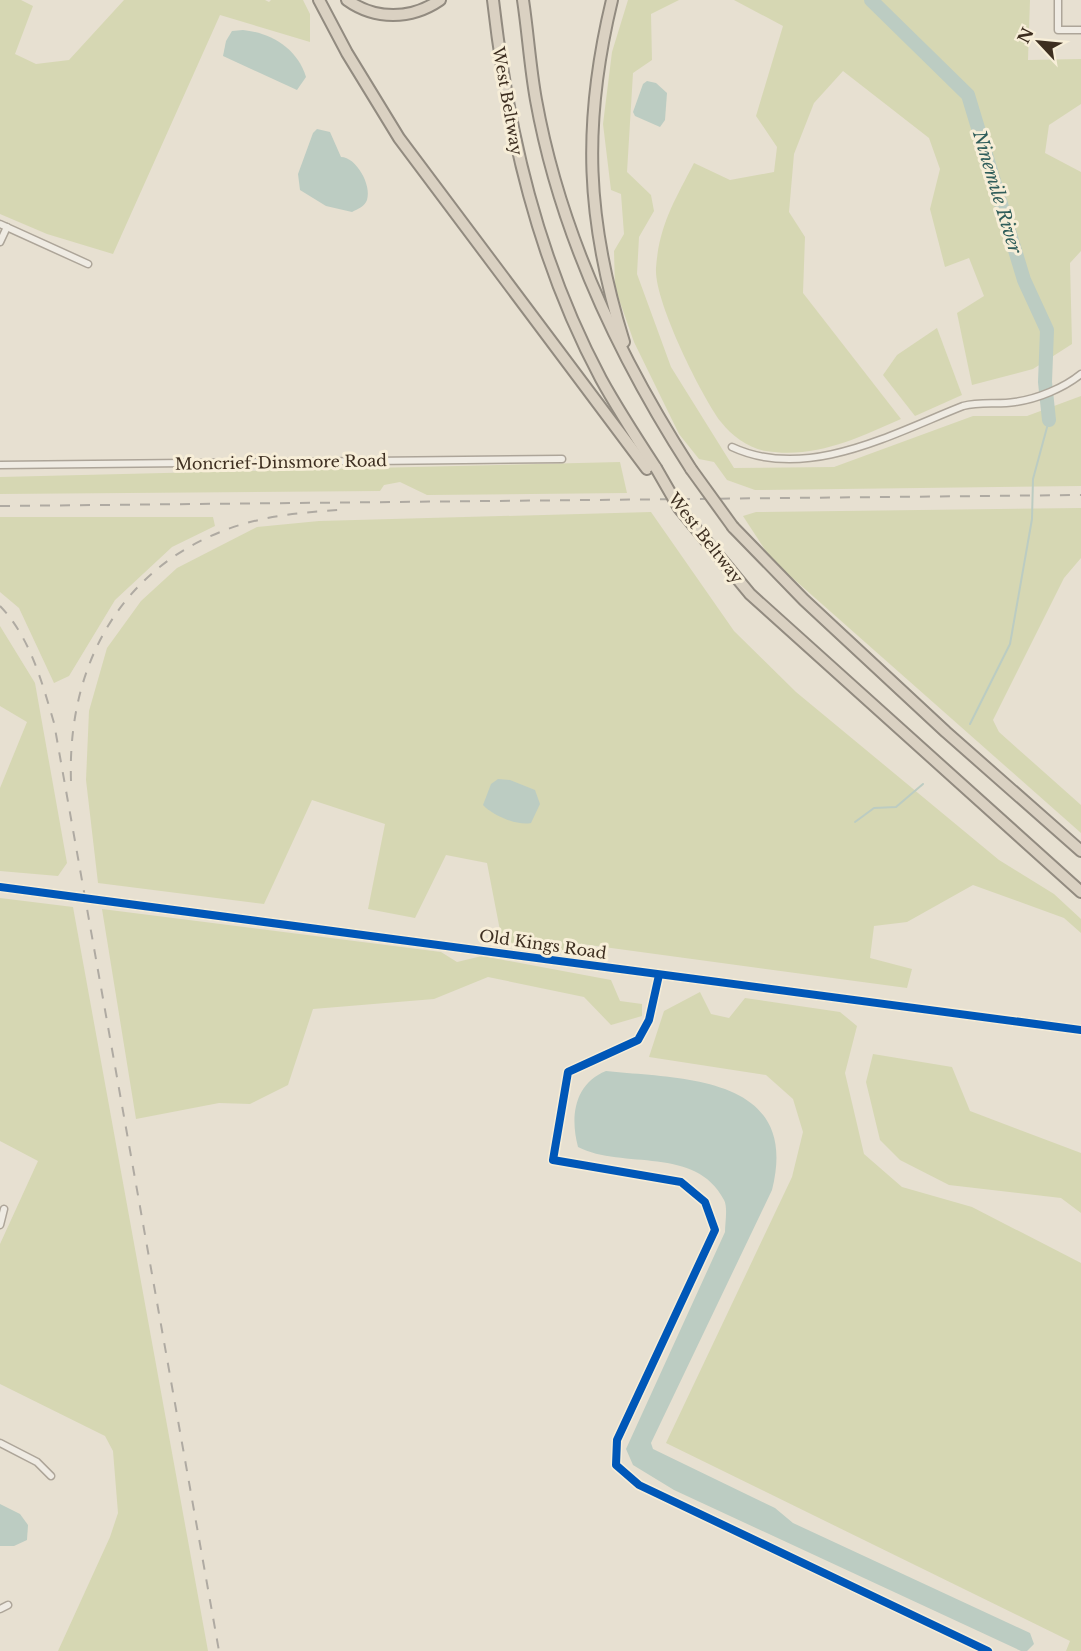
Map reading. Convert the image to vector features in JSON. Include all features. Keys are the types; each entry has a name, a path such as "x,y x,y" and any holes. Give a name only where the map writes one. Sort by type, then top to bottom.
{"highway":[{"path":"319,0 347,53 399,138 652,469"},
{"path":"347,0 372,13 397,16 416,12 440,0"},
{"name":"West Beltway","path":"493,0 505,96 515,146 526,190 546,250 560,290 601,379 652,469 679,508 750,594 1081,892"},
{"name":"West Beltway","path":"523,0 536,100 553,173 576,246 605,317 660,422 733,527 765,562 829,624 1081,851"},
{"path":"612,0 594,87 590,141 593,201 600,253 633,371"}],"street":[{"path":"1058,0 1058,30 1081,30"},
{"path":"0,224 88,264"},
{"path":"0,242 7,227"},
{"path":"732,447 753,457 831,455 963,406 982,402 1014,403 1027,400 1061,387 1081,374"},
{"name":"Moncrief-Dinsmore Road","path":"0,465 562,459"},
{"name":"Old Kings Road","path":"0,887 1081,1030"},
{"path":"659,975 649,1020 638,1040 567,1072 553,1160 681,1182 705,1202 715,1230 617,1440 616,1465 639,1485 988,1651"},
{"path":"0,1225 4,1209"},
{"path":"0,1443 37,1462 51,1476"},
{"path":"0,1609 8,1605"}],"green space":[{"path":"0,0 21,0 33,6 15,54 36,64 69,60 124,0 265,0 269,2 271,0 303,0 310,14 310,42 220,15 113,254 47,234 0,214"},
{"path":"628,0 679,0 651,14 652,60 633,73 627,172 651,195 654,211 639,237 637,274 671,367 734,468 834,467 973,416 1027,416 1081,396 1081,486 755,490 727,480 714,462 699,459 679,434 634,342 615,288 614,251 624,234 621,194 611,190 603,124 612,52"},
{"path":"734,0 1030,0 1028,60 1081,59 1081,104 1049,125 1045,153 1081,172 1081,251 1070,263 1072,344 1033,369 972,385 957,313 984,296 969,258 945,267 930,209 940,169 929,138 843,71 814,103 794,154 789,212 805,237 803,293 901,419 852,440 802,452 766,451 741,441 730,432 712,409 680,347 662,302 656,268 664,226 694,163 730,180 774,172 777,147 756,116 783,26"},
{"path":"937,328 962,395 915,416 883,375 897,355"},
{"path":"620,462 627,493 427,495 400,482 384,485 380,491 0,494 0,477"},
{"path":"1081,508 1081,558 1064,578 993,720 999,732 1081,805 1081,833 771,559 743,516 756,512"},
{"path":"651,512 734,631 796,692 999,860 1054,894 1081,919 1081,933 1064,918 973,885 907,922 874,926 870,958 912,969 907,988 567,942 565,953 503,946 487,863 446,855 415,918 368,909 385,824 312,800 264,904 98,883 86,780 89,711 107,648 141,601 177,568 257,527 319,521"},
{"path":"0,517 213,517 215,526 172,547 115,600 69,676 54,683 19,608 0,592"},
{"path":"0,626 35,683 67,863 58,876 0,871 0,788 27,722 0,706"},
{"path":"0,898 73,907 208,1651 58,1651 110,1537 118,1513 113,1451 105,1436 0,1384 0,1244 38,1161 0,1141"},
{"path":"102,909 441,952 457,962 482,956 611,980 620,1001 642,1004 642,1016 611,1025 584,997 488,977 434,999 313,1009 288,1085 250,1104 219,1103 136,1119"},
{"path":"700,992 711,1014 729,1018 745,998 840,1012 857,1026 845,1073 864,1154 902,1187 972,1207 1081,1263 1081,1651 1066,1651 1070,1641 666,1443 792,1177 803,1132 793,1099 766,1075 649,1057 664,1011"},
{"path":"873,1054 952,1067 970,1111 1081,1153 1081,1213 1061,1198 949,1185 900,1160 880,1140 866,1082"}],"shaded area":[{"path":"243,30 273,39 289,50 302,67 306,77 297,90 223,56 226,41 232,31"},
{"path":"647,81 656,83 667,93 665,120 660,127 635,116 633,112 643,84"},
{"path":"317,129 330,132 341,157 352,162 365,180 367,200 363,206 352,212 326,206 300,190 298,174 313,133"},
{"path":"498,779 510,780 535,790 540,804 531,823 519,823 505,819 483,805 491,784"},
{"path":"606,1071 668,1077 700,1082 728,1090 752,1104 769,1124 776,1152 772,1190 651,1443 653,1449 775,1508 793,1523 1030,1633 1034,1644 1027,1651 1021,1651 674,1490 633,1465 626,1449 725,1232 726,1207 712,1183 696,1172 677,1165 596,1154 578,1147 574,1124 577,1103 587,1084"},
{"path":"0,1504 20,1514 28,1525 27,1540 14,1546 0,1546"}],"waterway":[{"name":"Ninemile River","path":"871,0 968,95 1024,280 1047,330 1045,382 1049,420"},
{"path":"970,724 1010,644 1032,519 1033,479 1049,420"},
{"path":"855,822 874,808 896,807 923,784"}],"railway":[{"path":"0,506 1081,495"},
{"path":"71,781 72,737 79,696 92,657 111,621 135,590 165,563 201,540 243,524 267,518 339,510"},
{"path":"0,606 19,632 34,661 54,723 219,1651"}],"cycle path":[{"path":"0,887 1081,1030"},
{"path":"659,975 649,1020 638,1040 568,1072 553,1160 681,1182 705,1202 715,1230 617,1440 616,1465 639,1485 988,1651"}]}
